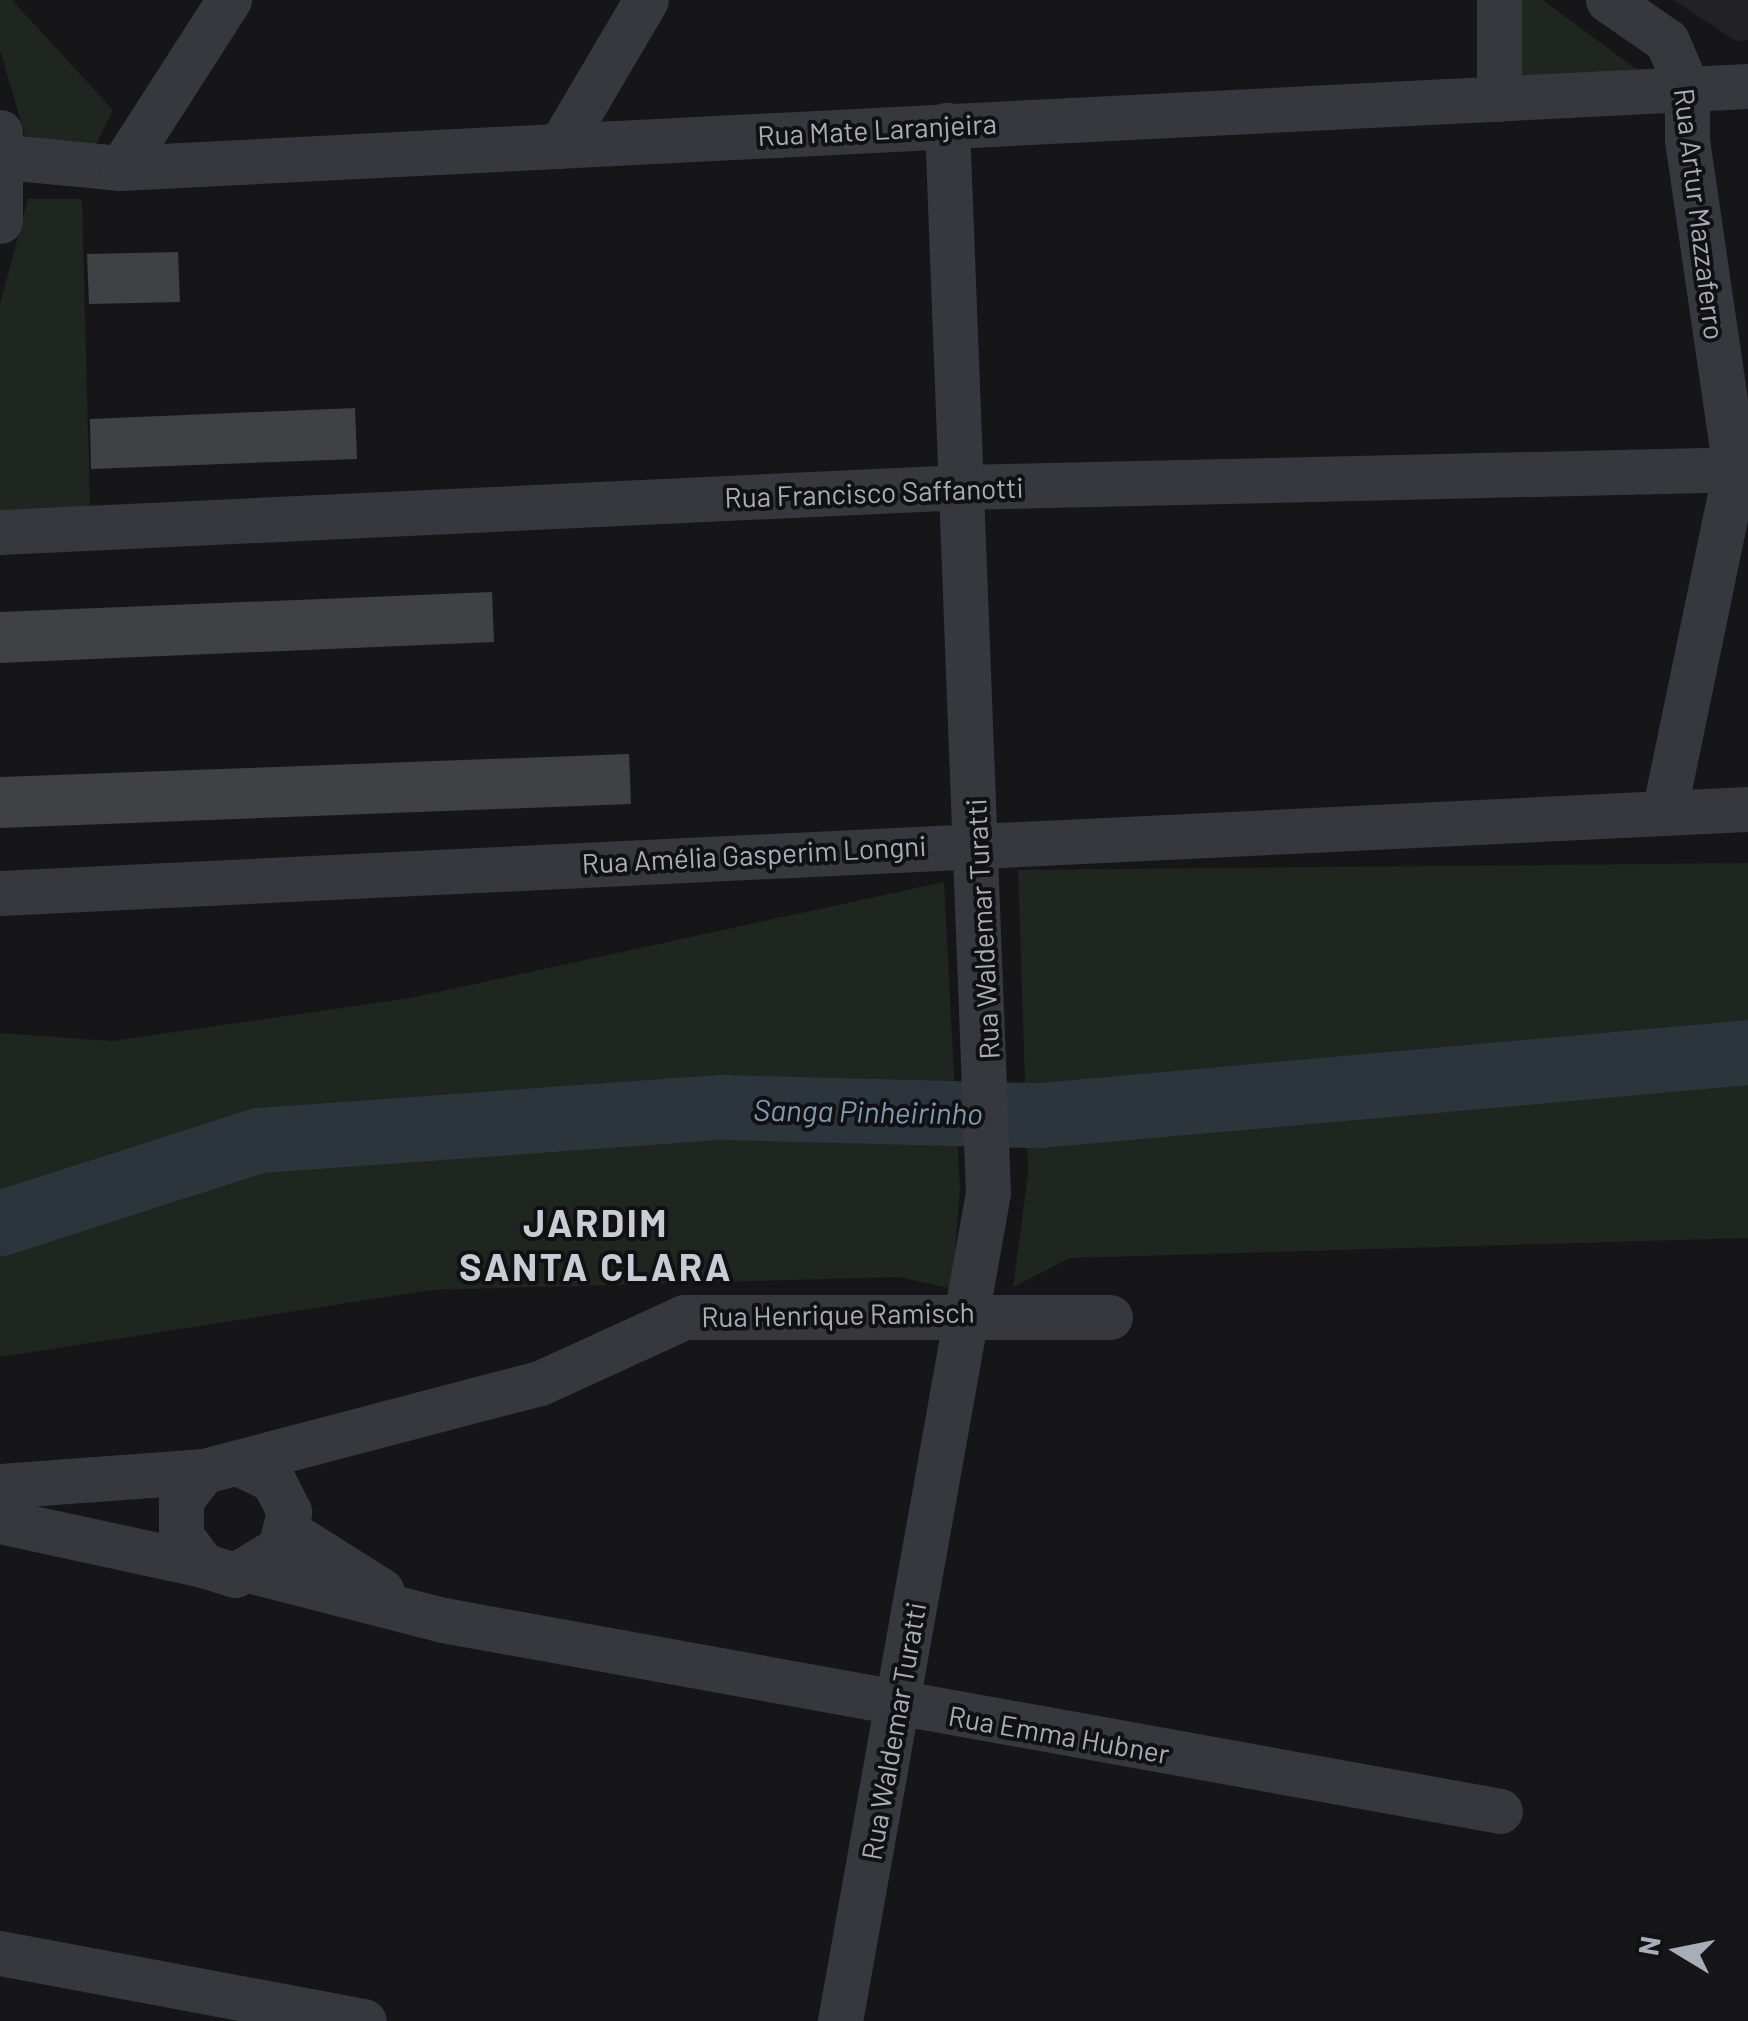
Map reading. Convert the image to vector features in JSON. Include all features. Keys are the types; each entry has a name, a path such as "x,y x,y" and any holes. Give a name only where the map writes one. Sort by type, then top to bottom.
{"street":[{"path":"121,168 229,0"},
{"path":"560,146 646,0"},
{"path":"1499,0 1499,99"},
{"name":"Rua Artur Mazzaferro","path":"1608,0 1667,41 1687,88 1742,470 1664,813"},
{"name":"Rua Mate Laranjeira","path":"3,145 121,168 1748,86"},
{"name":"Rua Waldemar Turatti","path":"840,2021 988,1193 988,1046 947,125"},
{"path":"0,221 3,145"},
{"name":"Rua Francisco Saffanotti","path":"0,532 962,488 1742,470"},
{"name":"Rua Amélia Gasperim Longni","path":"0,893 978,842 1748,810"},
{"name":"Rua Henrique Ramisch","path":"222,1467 407,1425 540,1383 684,1316 970,1310 1110,1317"},
{"name":"Rua Henrique Ramisch","path":"252,1571 285,1513 407,1425"},
{"path":"0,1486 222,1467"},
{"path":"203,1565 178,1518 222,1467"},
{"name":"Rua Emma Hubner","path":"222,1467 442,1620"},
{"path":"0,1521 203,1565"},
{"name":"Rua Emma Hubner","path":"203,1565 252,1571 442,1620 898,1706 1500,1810"},
{"path":"0,1953 364,2021"}],"shaded area":[{"path":"0,0 12,0 113,110 96,144 27,142 0,50"},
{"path":"1513,0 1543,0 1644,75 1515,79"},
{"path":"1673,0 1748,0 1748,40 1736,41"},
{"path":"28,199 82,199 90,507 0,510 0,304"},
{"path":"1748,863 1748,1238 1070,1258 1013,1287 1028,1174 1018,870"},
{"path":"944,882 960,1188 952,1289 899,1277 431,1290 0,1357 0,1033 112,1041 410,998"}],"building":[{"path":"178,252 180,302 89,304 87,254"},
{"path":"355,408 357,459 91,469 90,419"},
{"path":"492,592 494,642 0,663 0,612"},
{"path":"629,754 631,804 0,828 0,777"}],"waterway":[{"name":"Sanga Pinheirinho","path":"0,1223 259,1140 724,1107 1040,1115 1748,1052"}],"district":[{"name":"JARDIM SANTA CLARA","path":"596,1245"}]}
